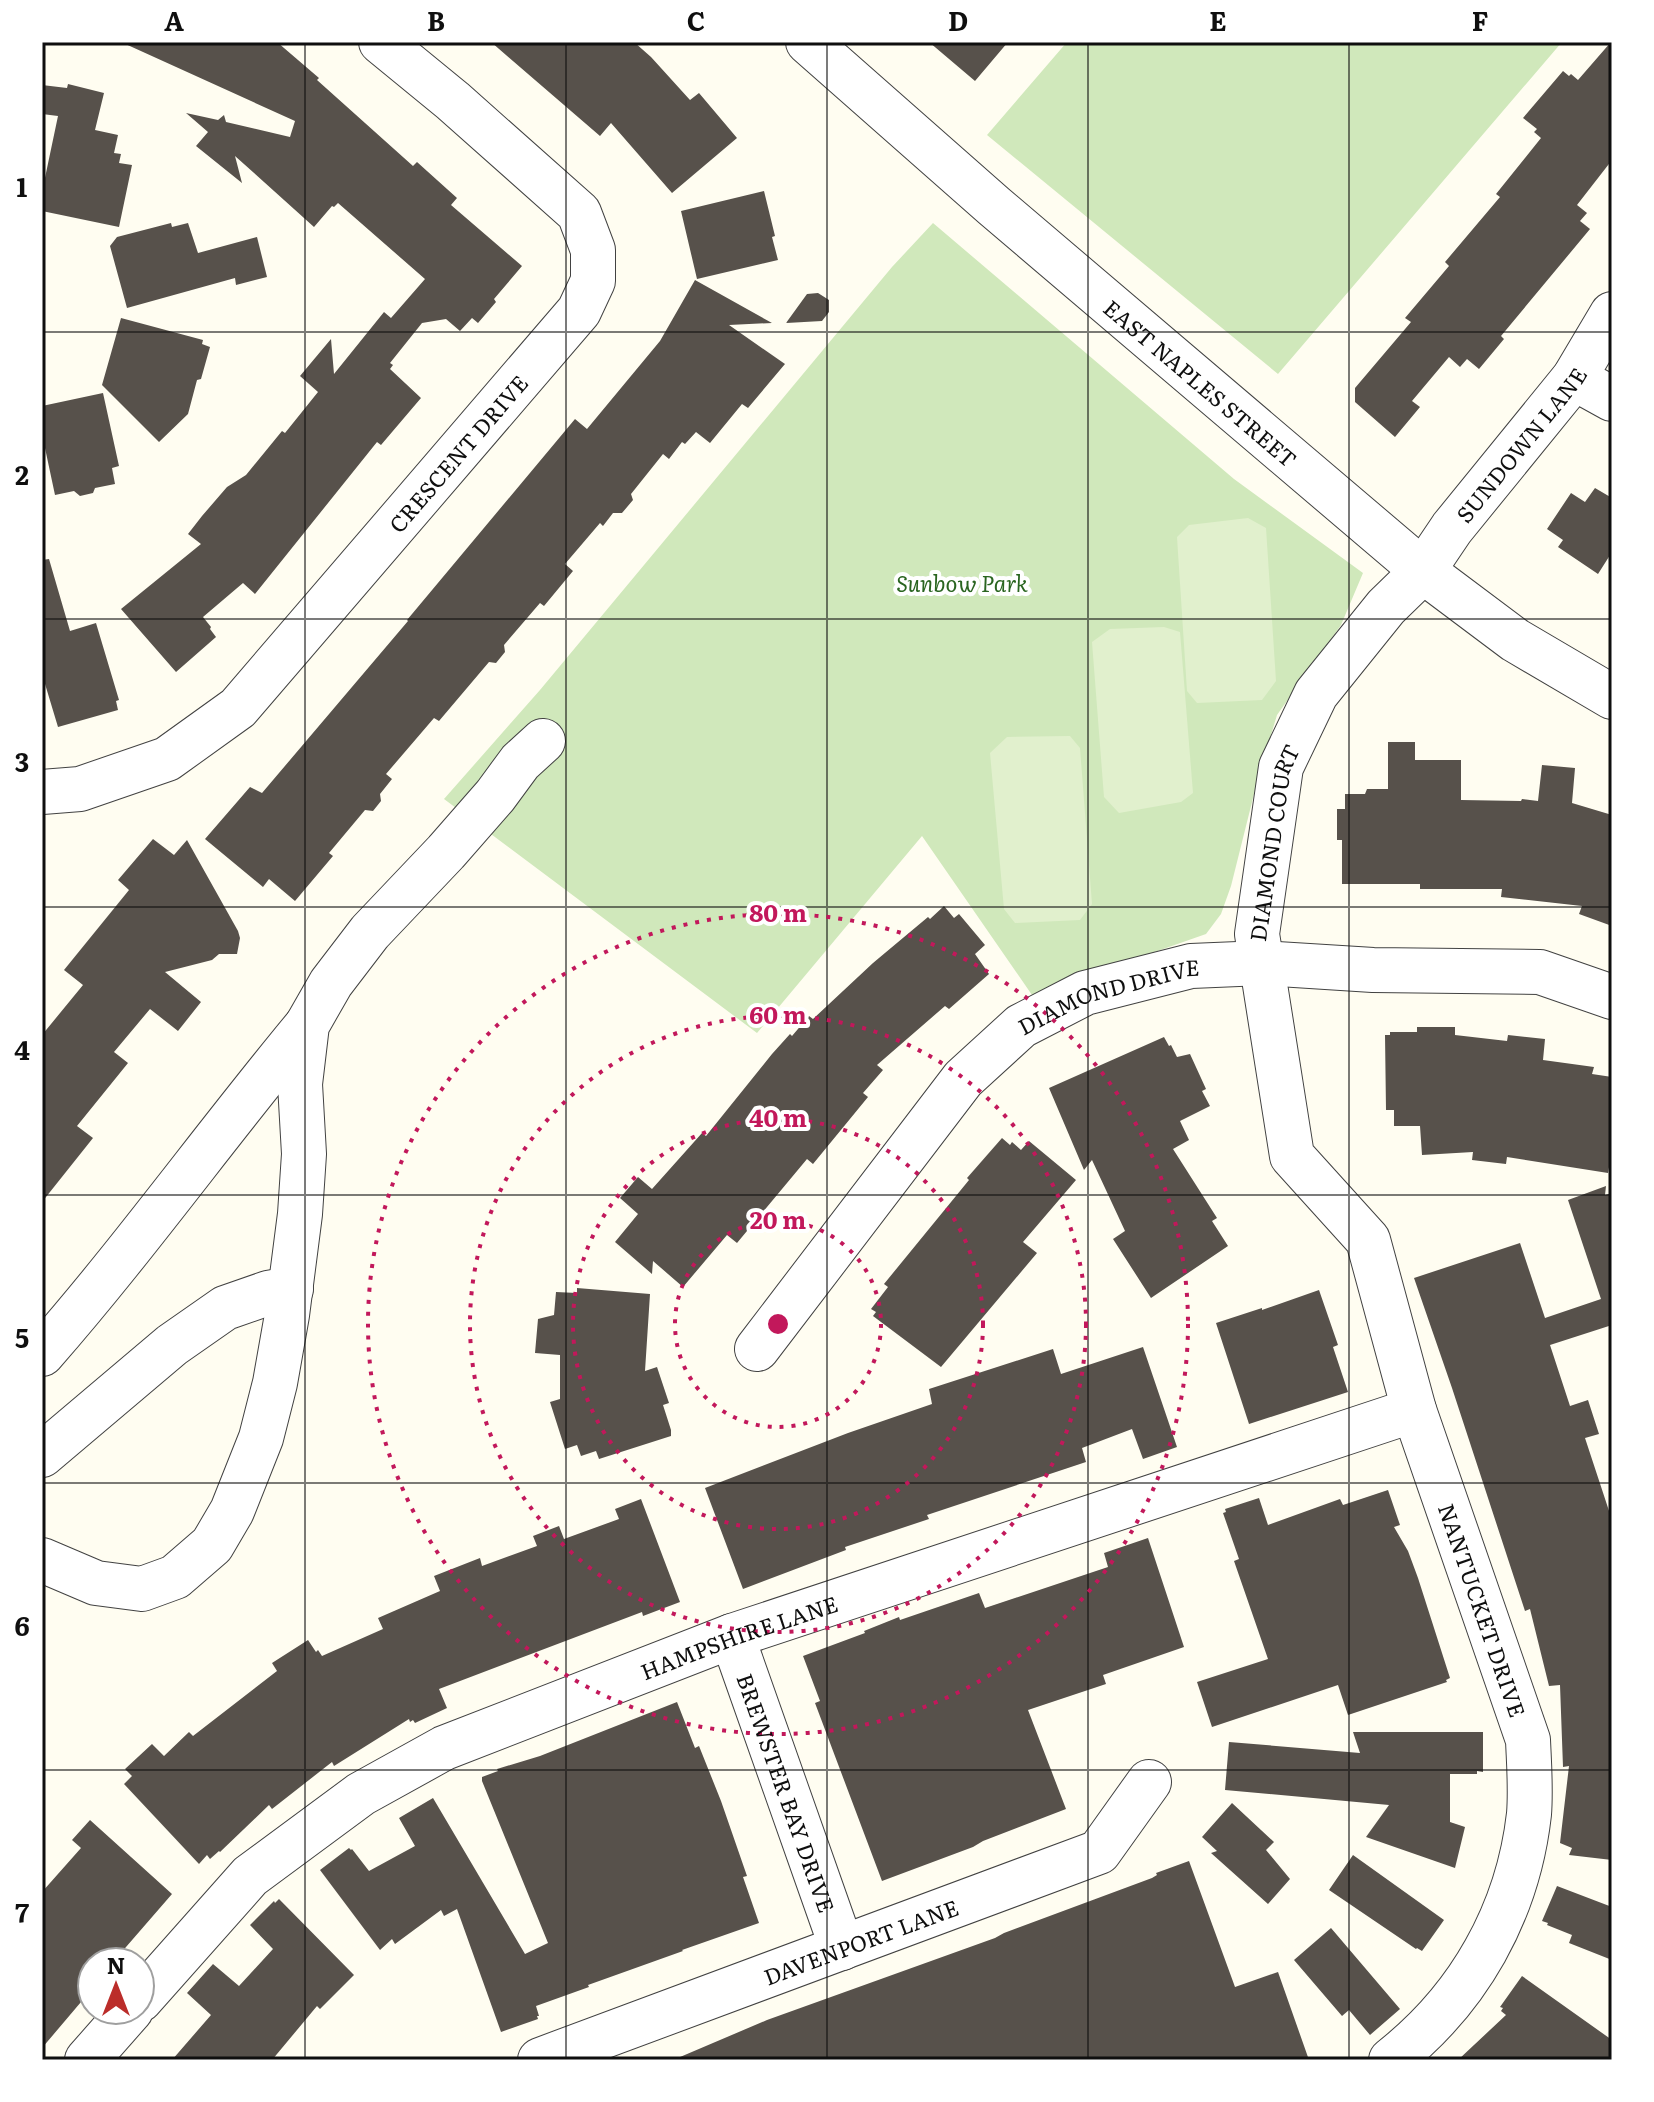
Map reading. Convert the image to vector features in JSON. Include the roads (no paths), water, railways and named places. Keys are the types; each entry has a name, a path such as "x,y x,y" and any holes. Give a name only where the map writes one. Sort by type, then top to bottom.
{"street":[{"name":"CRESCENT DRIVE","path":"42,792 80,789 167,759 238,708 579,311 593,281 593,250 579,213 453,101 381,42"},
{"name":"EAST NAPLES STREET","path":"810,42 994,206 1423,571 1515,640 1612,697"},
{"name":"SUNDOWN LANE","path":"1423,571 1452,528 1574,378 1612,314"},
{"path":"1574,378 1612,399"},
{"name":"DIAMOND COURT","path":"1292,1156 1257,934 1281,767 1316,694 1386,607 1423,571"},
{"path":"42,1354 93,1295 307,1025 331,983 370,932 446,852 520,762 543,741"},
{"name":"DIAMOND DRIVE","path":"757,1349 963,1079 1021,1026 1085,993 1191,966 1262,963 1373,970 1540,972 1612,997"},
{"path":"42,1560 96,1583 142,1589 175,1577 212,1545 232,1511 261,1438 275,1383 291,1289 303,1169 300,1084 307,1025"},
{"name":"NANTUCKET DRIVE","path":"1292,1156 1368,1240 1414,1410 1528,1740 1529,1811 1516,1881 1503,1919 1463,1987 1438,2018 1391,2060"},
{"path":"42,1455 172,1345 225,1308 268,1293 291,1289"},
{"name":"HAMPSHIRE LANE","path":"156,1982 250,1876 361,1794 444,1748 732,1636 1414,1410"},
{"name":"BREWSTER BAY DRIVE","path":"732,1636 842,1948"},
{"name":"DAVENPORT LANE","path":"540,2060 1099,1852 1149,1782"},
{"path":"87,2060 117,2026"}],"park label":[{"name":"Sunbow Park","path":"962,582"}]}
